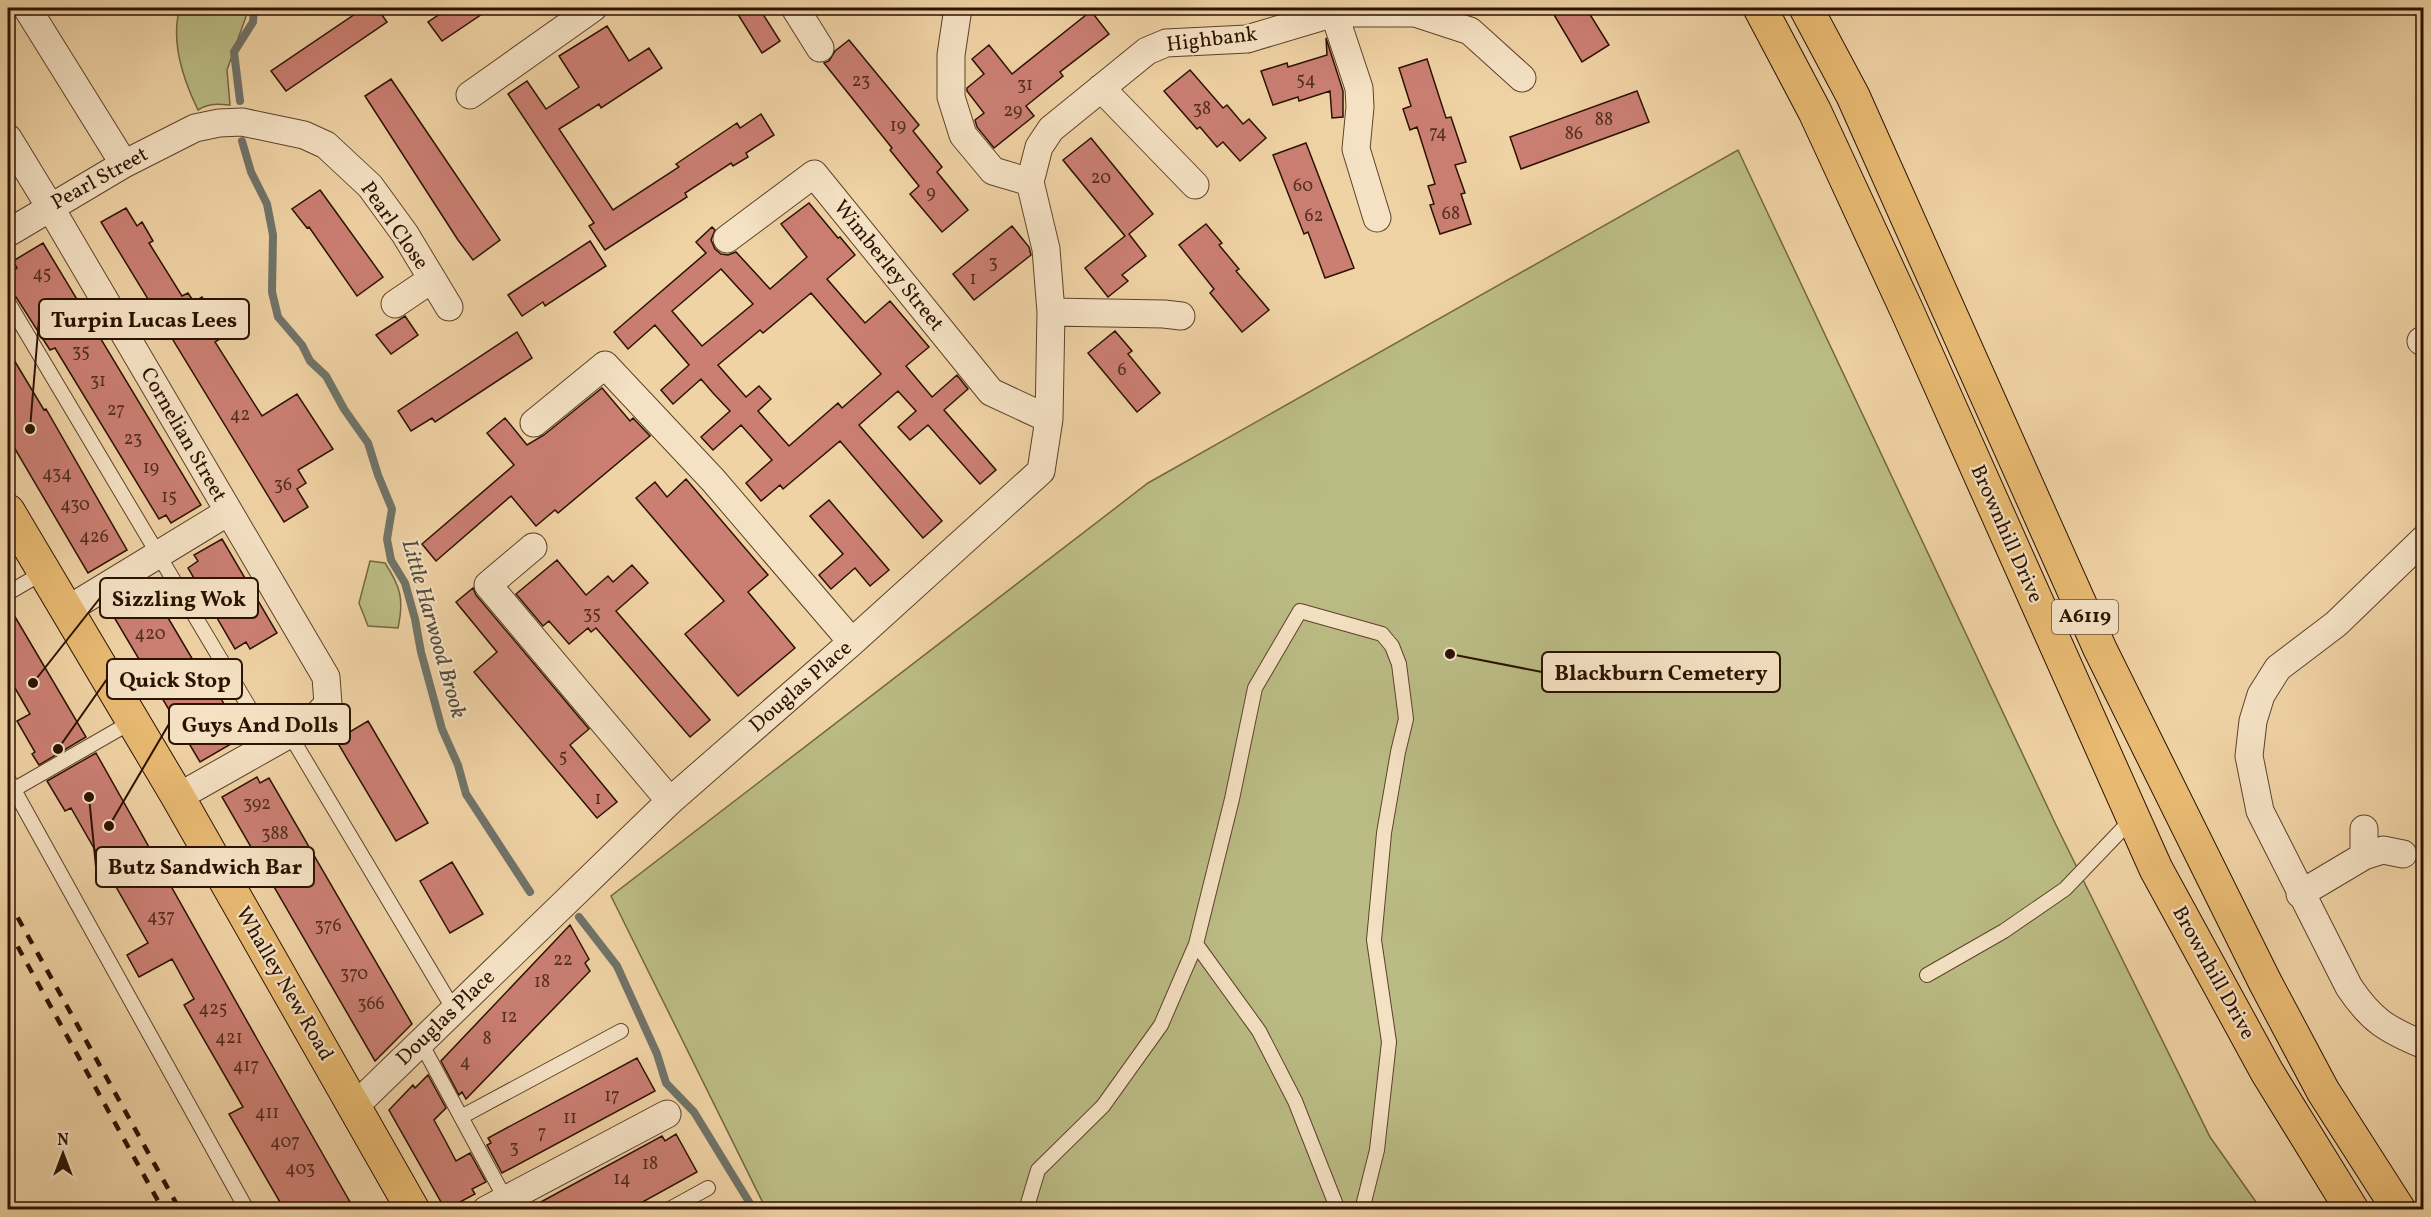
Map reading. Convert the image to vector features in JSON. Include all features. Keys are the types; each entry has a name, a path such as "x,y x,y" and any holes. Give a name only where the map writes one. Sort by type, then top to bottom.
{"highway":[{"name":"Brownhill Drive","path":"1760,8 1815,111 1908,313 2132,819 2156,868 2267,1072 2352,1209"},
{"name":"Brownhill Drive","path":"1806,8 1853,96 2105,659 2265,982 2318,1081 2399,1209"},
{"name":"Whalley New Road","path":"8,511 178,797 413,1209"}],"street":[{"path":"27,8 124,164"},
{"path":"470,95 592,8"},
{"path":"795,8 820,48"},
{"path":"958,8 951,55 951,97 963,135 993,171 1030,182"},
{"name":"Highbank","path":"1030,182 1039,147 1051,129 1147,51 1166,43 1247,39 1334,13 1415,10 1470,31 1522,78"},
{"path":"1334,13 1359,88 1360,107 1356,149 1377,218"},
{"path":"1101,88 1195,184"},
{"name":"Pearl Close","path":"195,128 219,123 242,122 304,135 326,145 370,186 405,234 448,307"},
{"name":"Pearl Street","path":"8,233 124,164 195,128"},
{"name":"Cornelian Street","path":"8,138 326,677 328,704 311,722 281,740"},
{"name":"Wimberley Street","path":"727,239 814,174 991,392 1049,419"},
{"name":"Douglas Place","path":"354,1107 670,801 852,642 1041,471 1049,419 1051,312 1046,249 1030,182"},
{"path":"395,304 432,279"},
{"path":"1051,312 1181,316"},
{"path":"534,423 605,365 713,480 852,642"},
{"path":"67,610 228,512"},
{"path":"533,547 488,585 670,801"},
{"path":"2418,556 2336,624 2278,668 2261,695 2253,721 2249,756 2260,811 2349,987 2364,1010 2396,1034 2424,1045"},
{"path":"178,797 281,740"},
{"path":"2364,830 2364,856"},
{"path":"2300,894 2364,856 2383,850 2403,854"},
{"path":"501,1206 667,1114"}],"lane":[{"path":"8,302 158,556 281,740 454,1010"},
{"path":"8,592 44,572"},
{"path":"1026,1209 1038,1170 1103,1106 1161,1025 1196,944 1232,799 1255,688 1300,611 1382,634 1392,646 1399,664 1406,719 1384,833 1375,928 1374,940 1389,1042 1377,1150 1362,1209"},
{"path":"133,721 10,785 248,1209"},
{"path":"1927,975 2004,931 2066,889 2132,819"},
{"path":"1196,944 1260,1031 1295,1101 1338,1209"},
{"path":"461,1117 621,1031"},
{"path":"421,1043 461,1117 501,1206"},
{"path":"668,1209 708,1188"}],"green space":[{"path":"180,8 249,8 227,70 230,105 210,105 198,110 187,86 177,47 177,21"},
{"path":"1738,150 2056,825 2210,1137 2261,1209 766,1209 611,896 1148,483"},
{"path":"370,561 385,563 395,579 401,601 398,628 368,626 359,603"}],"building":[{"path":"364,8 377,8 387,22 286,91 271,71"},
{"path":"449,8 491,8 442,41 428,22"},
{"path":"734,8 759,8 780,41 762,53"},
{"path":"1550,8 1586,8 1609,45 1582,62"},
{"path":"1091,11 1109,34 1060,72 1063,76 1026,106 1034,116 994,148 977,127 975,120 984,113 967,91 967,88 984,74 972,59 989,45 1012,74"},
{"path":"607,26 629,61 649,48 662,68 601,108 599,104 559,129 613,210 679,167 676,164 737,123 740,128 761,114 774,135 746,153 748,157 733,166 731,163 685,193 687,197 605,250 589,226 594,223 508,94 527,81 546,109 579,87 559,56"},
{"path":"1326,38 1343,91 1343,117 1332,118 1330,91 1299,101 1298,97 1273,105 1261,71 1287,63 1288,67 1327,55"},
{"path":"849,40 919,125 913,131 942,167 937,172 968,210 942,232 910,194 919,186 890,150 892,148 824,63 829,61 835,51"},
{"path":"1427,59 1446,118 1451,117 1466,162 1455,165 1465,193 1461,194 1471,224 1440,234 1430,205 1434,204 1428,186 1435,184 1417,127 1410,130 1403,109 1411,106 1399,68"},
{"path":"1190,70 1223,108 1227,105 1243,124 1249,119 1266,138 1240,161 1223,142 1217,147 1200,127 1197,129 1164,91"},
{"path":"391,79 500,240 473,260 365,96"},
{"path":"1637,91 1649,122 1521,169 1510,137"},
{"path":"1091,138 1153,214 1129,234 1146,256 1122,275 1128,281 1108,297 1085,268 1125,236 1063,160"},
{"path":"1306,143 1354,268 1325,278 1308,232 1304,234 1273,155"},
{"path":"320,190 383,277 357,296 309,227 307,228 292,209"},
{"path":"809,203 855,255 827,279 865,323 890,301 929,347 906,366 932,397 957,375 968,389 944,410 996,470 980,484 928,425 910,440 898,427 916,411 898,391 859,425 942,521 923,538 840,441 783,489 780,485 761,501 746,483 772,460 741,425 713,450 701,437 730,411 701,379 673,404 661,390 689,365 655,325 628,349 614,332 706,253 696,242 712,227 715,230 711,240 715,249 721,254 728,255 736,252 770,289 807,257 781,224","holes":["721,269 753,304 702,346 672,311","811,293 881,374 842,408 838,403 789,446 758,411 771,399 759,386 746,397 718,365 760,330 763,333"]},
{"path":"126,208 137,226 142,222 153,241 149,243 182,296 188,293 194,302 202,297 226,335 215,342 262,416 297,394 333,449 298,470 306,483 297,489 308,507 284,522 101,222"},
{"path":"1206,224 1222,243 1219,245 1239,269 1236,271 1269,310 1242,332 1210,293 1214,289 1179,245"},
{"path":"1012,226 1029,247 1031,255 974,300 953,274"},
{"path":"590,241 606,266 545,306 543,302 522,316 508,295"},
{"path":"43,243 201,505 171,523 166,515 159,519 55,348 50,350 16,297 8,293 8,274 17,268 13,261"},
{"path":"405,316 418,335 391,354 376,335"},
{"path":"1115,331 1132,351 1128,354 1160,393 1137,412 1088,353"},
{"path":"517,332 532,358 435,422 432,418 411,431 398,411"},
{"path":"8,350 44,410 46,409 127,550 88,573 8,437"},
{"path":"602,388 630,421 633,418 650,436 558,513 555,510 536,526 511,496 436,561 422,544 514,465 487,433 505,418 527,445 544,435"},
{"path":"686,479 768,575 748,592 795,648 738,696 685,634 724,601 636,498 655,482 667,497"},
{"path":"829,500 889,570 870,586 855,568 831,589 819,575 843,554 810,516"},
{"path":"222,539 277,633 250,649 246,642 235,649 188,568 198,561 194,555"},
{"path":"557,560 586,595 608,576 613,582 632,565 648,583 616,611 710,720 690,737 596,628 591,632 588,628 569,644 549,621 543,626 516,594"},
{"path":"148,584 216,699 220,697 243,737 200,762 108,607"},
{"path":"473,588 476,595 589,729 570,745 617,802 597,818 474,672 497,652 456,602"},
{"path":"8,605 86,737 39,765 32,754 35,752 17,721 30,714 8,676"},
{"path":"368,721 428,823 396,841 336,740"},
{"path":"96,753 354,1209 284,1209 229,1114 243,1107 184,1005 194,999 172,959 139,977 127,955 148,943 71,808 65,811 47,781"},
{"path":"257,777 260,783 269,778 412,1024 375,1061 222,797"},
{"path":"452,862 483,914 450,933 420,881"},
{"path":"570,925 589,959 585,963 590,971 466,1099 462,1092 459,1095 441,1061"},
{"path":"637,1058 655,1091 502,1173 487,1145 491,1143 488,1138"},
{"path":"428,1075 446,1108 434,1120 456,1161 470,1153 486,1182 472,1189 475,1194 447,1209 389,1110 413,1085 415,1088"},
{"path":"676,1134 697,1172 630,1209 528,1209 662,1136 665,1141"}],"waterway":[{"name":"Little Harwood Brook","path":"240,101 234,52 253,22 254,8"},
{"name":"Little Harwood Brook","path":"242,141 251,172 267,204 273,235 272,292 278,317 302,345 310,361 326,376 344,409 368,443 392,509 387,539 391,560 405,583 442,729 458,765 466,794 530,892"},
{"name":"Little Harwood Brook","path":"579,917 617,966 657,1054 666,1083 694,1112 754,1210"}],"railway":[{"path":"8,900 180,1210"},
{"path":"8,929 163,1210"}],"place":[{"name":"Turpin Lucas Lees","path":"30,429"},
{"name":"Blackburn Cemetery","path":"1450,654"},
{"name":"Sizzling Wok","path":"33,683"},
{"name":"Quick Stop","path":"58,749"},
{"name":"Butz Sandwich Bar","path":"89,797"},
{"name":"Guys And Dolls","path":"109,826"}]}
